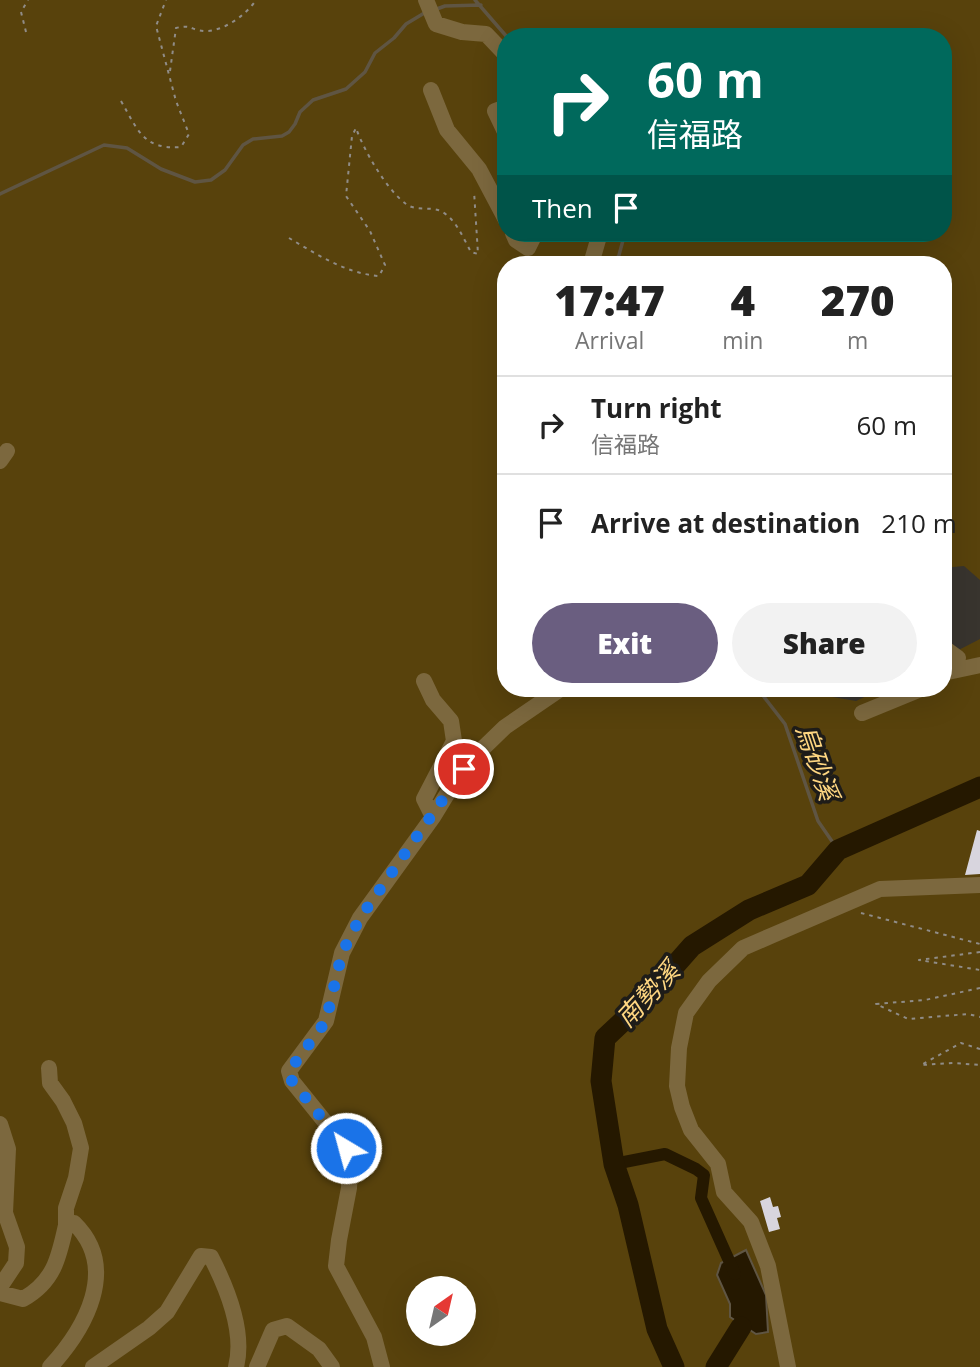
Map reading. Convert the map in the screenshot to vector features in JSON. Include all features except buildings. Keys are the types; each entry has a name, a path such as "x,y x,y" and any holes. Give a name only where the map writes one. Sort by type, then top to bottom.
{"street":[{"path":"426,0 436,24 462,32 486,34 497,46"},
{"path":"431,90 447,130 479,169 497,203"},
{"path":"519,242 528,248 531,242"},
{"path":"952,664 980,654"},
{"path":"952,666 980,665"},
{"path":"425,681 433,700 451,721 454,741 424,799 433,817"},
{"path":"382,1367 374,1337 336,1266 349,1188 350,1167 346,1148 292,1081 289,1071 326,1021 342,953 360,918 474,757 505,727 549,697"},
{"path":"862,713 901,697"},
{"path":"788,1367 768,1266 751,1222 724,1192 718,1164 691,1130 681,1107 677,1086 679,1048 686,1013 709,981 743,948 880,889 980,885"},
{"path":"0,1293 23,1299 40,1290 58,1259 66,1225 66,1208 76,1178 81,1148 64,1101 50,1083 49,1068"},
{"path":"0,1124 8,1149 5,1213 17,1247 16,1263 0,1287"},
{"path":"50,1367 70,1345 86,1318 95,1283 95,1258 84,1233 74,1223 66,1225"},
{"path":"93,1367 149,1328 167,1312 201,1256 211,1257 224,1282 240,1352 236,1367"},
{"path":"257,1367 273,1329 287,1326 299,1332 319,1349 332,1367"}],"path":[{"path":"26,32 21,12 28,0"},
{"path":"121,101 139,133 148,142 166,148 181,147 189,134 176,100 156,26 166,0"},
{"path":"170,72 176,28 188,25 201,31 215,30 249,10 256,0"},
{"path":"289,238 323,258 366,275 379,276 385,265 370,230 346,196 352,136 356,128 364,150 399,198 409,207 439,211 453,222 471,252 478,254 474,191"},
{"path":"840,907 980,944"},
{"path":"980,952 919,960 980,970"},
{"path":"980,988 925,1000 876,1003 908,1019 968,1014 980,1017"},
{"path":"980,1049 961,1043 920,1065 980,1065"}],"shaded area":[{"path":"0,0 980,0 980,580 964,566 952,567 952,256 497,256 497,697 832,697 856,701 864,697 952,697 952,653 980,639 980,1367 0,1367"},
{"path":"746,1250 766,1295 768,1332 756,1334 730,1317 730,1304 717,1275 721,1263"}],"waterway":[{"name":"烏砂溪","path":"475,0 499,28"},
{"path":"434,10 445,6 481,5"},
{"path":"0,194 104,145 127,148 161,169 195,182 211,180 225,170 243,145 253,139 282,136 289,132 300,112 313,100 346,89 365,72 375,53 406,24 426,12"},
{"name":"烏砂溪","path":"618,256 623,242"},
{"name":"烏砂溪","path":"764,697 785,724 818,821 838,850"},
{"name":"南勢溪","path":"674,1367 657,1329 628,1205 614,1164 601,1081 605,1038 640,1005 692,946 749,910 808,885 838,850 980,787"},
{"path":"614,1164 665,1154 704,1175 701,1198 735,1274"},
{"path":"716,1367 741,1327"}],"route":[{"path":"346,1148 292,1081 289,1071 326,1021 342,953 360,918 464,769"}]}
